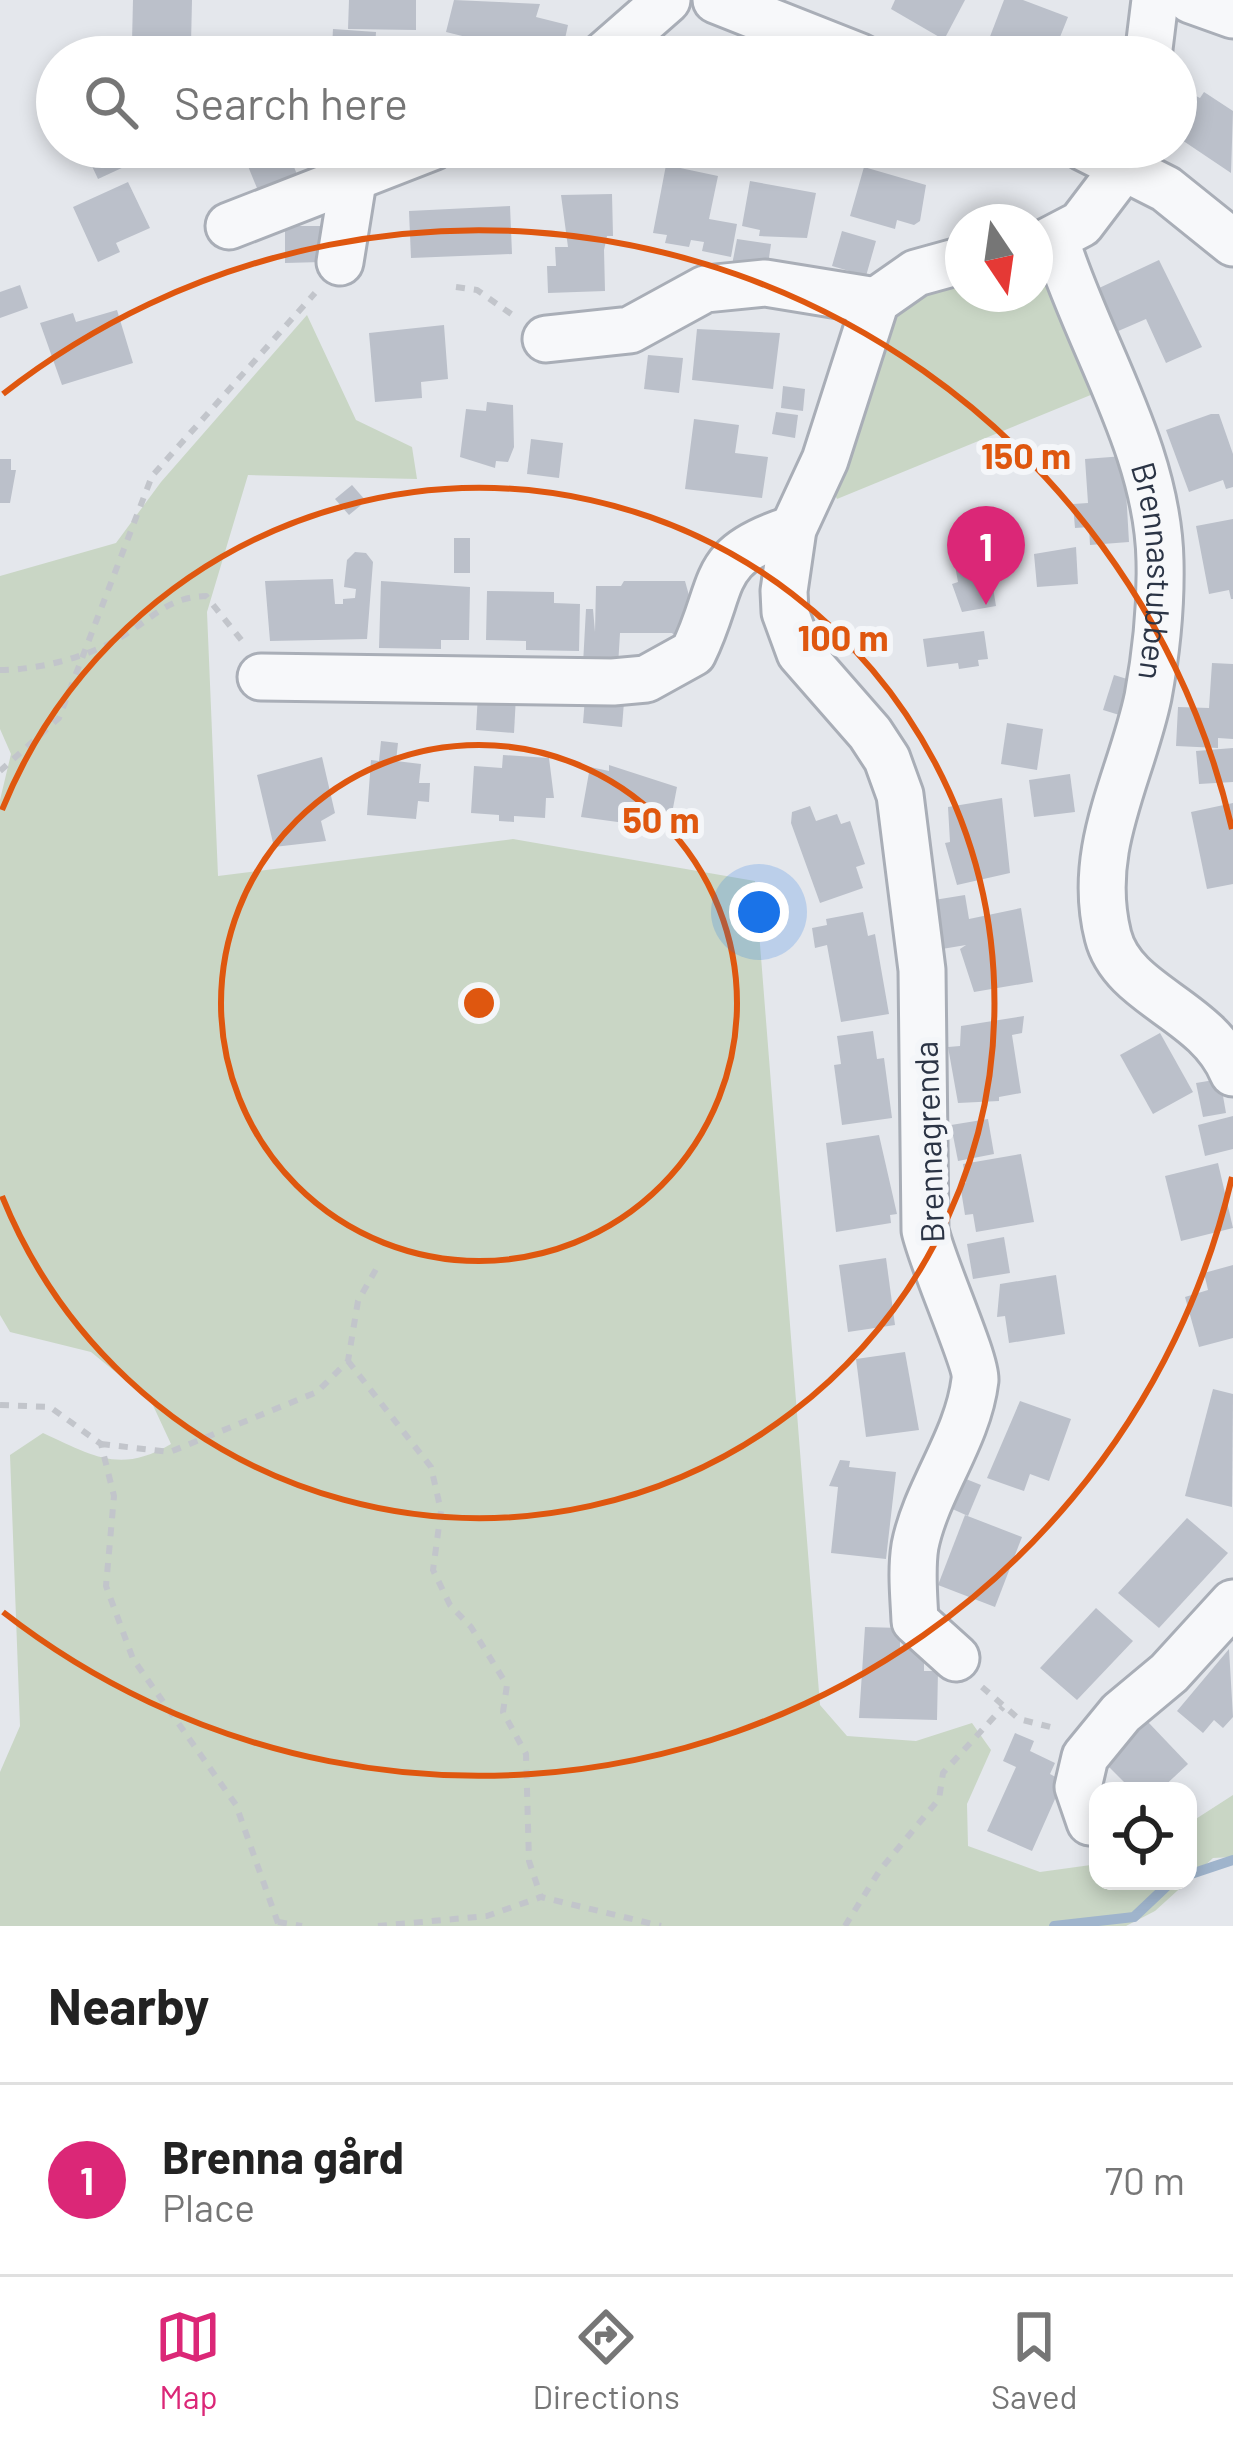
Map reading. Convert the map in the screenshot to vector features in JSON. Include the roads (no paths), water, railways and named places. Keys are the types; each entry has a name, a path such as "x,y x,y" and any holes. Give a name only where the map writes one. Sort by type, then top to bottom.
{"street":[{"path":"626,36 667,0"},
{"path":"716,0 807,36"},
{"path":"1151,36 1156,0"},
{"path":"1191,0 1233,15"},
{"path":"229,226 376,168"},
{"path":"1053,240 1096,209 1108,168"},
{"path":"1132,168 1187,203 1233,243"},
{"path":"340,262 354,176"},
{"name":"Brennastubben","path":"1053,259 1126,415 1160,558 1147,701 1108,825 1102,896 1107,934 1115,956 1131,975 1202,1025 1233,1073"},
{"path":"545,339 630,330 705,289 765,284 876,302 916,273 945,265"},
{"name":"Brennagrenda","path":"876,302 825,460 793,529 784,591 791,635 807,665 870,733 900,795 922,970 925,1230 932,1266 976,1377 947,1469 916,1543 915,1621 956,1658"},
{"path":"266,677 442,682 646,679 693,653 715,590 738,551 793,529"},
{"path":"1089,1819 1078,1787 1084,1757 1233,1603"}],"waterway":[{"path":"1197,1872 1233,1860"},
{"path":"1054,1926 1134,1917 1162,1890"}],"place":[{"name":"Brenna gård","path":"986,605"}]}
